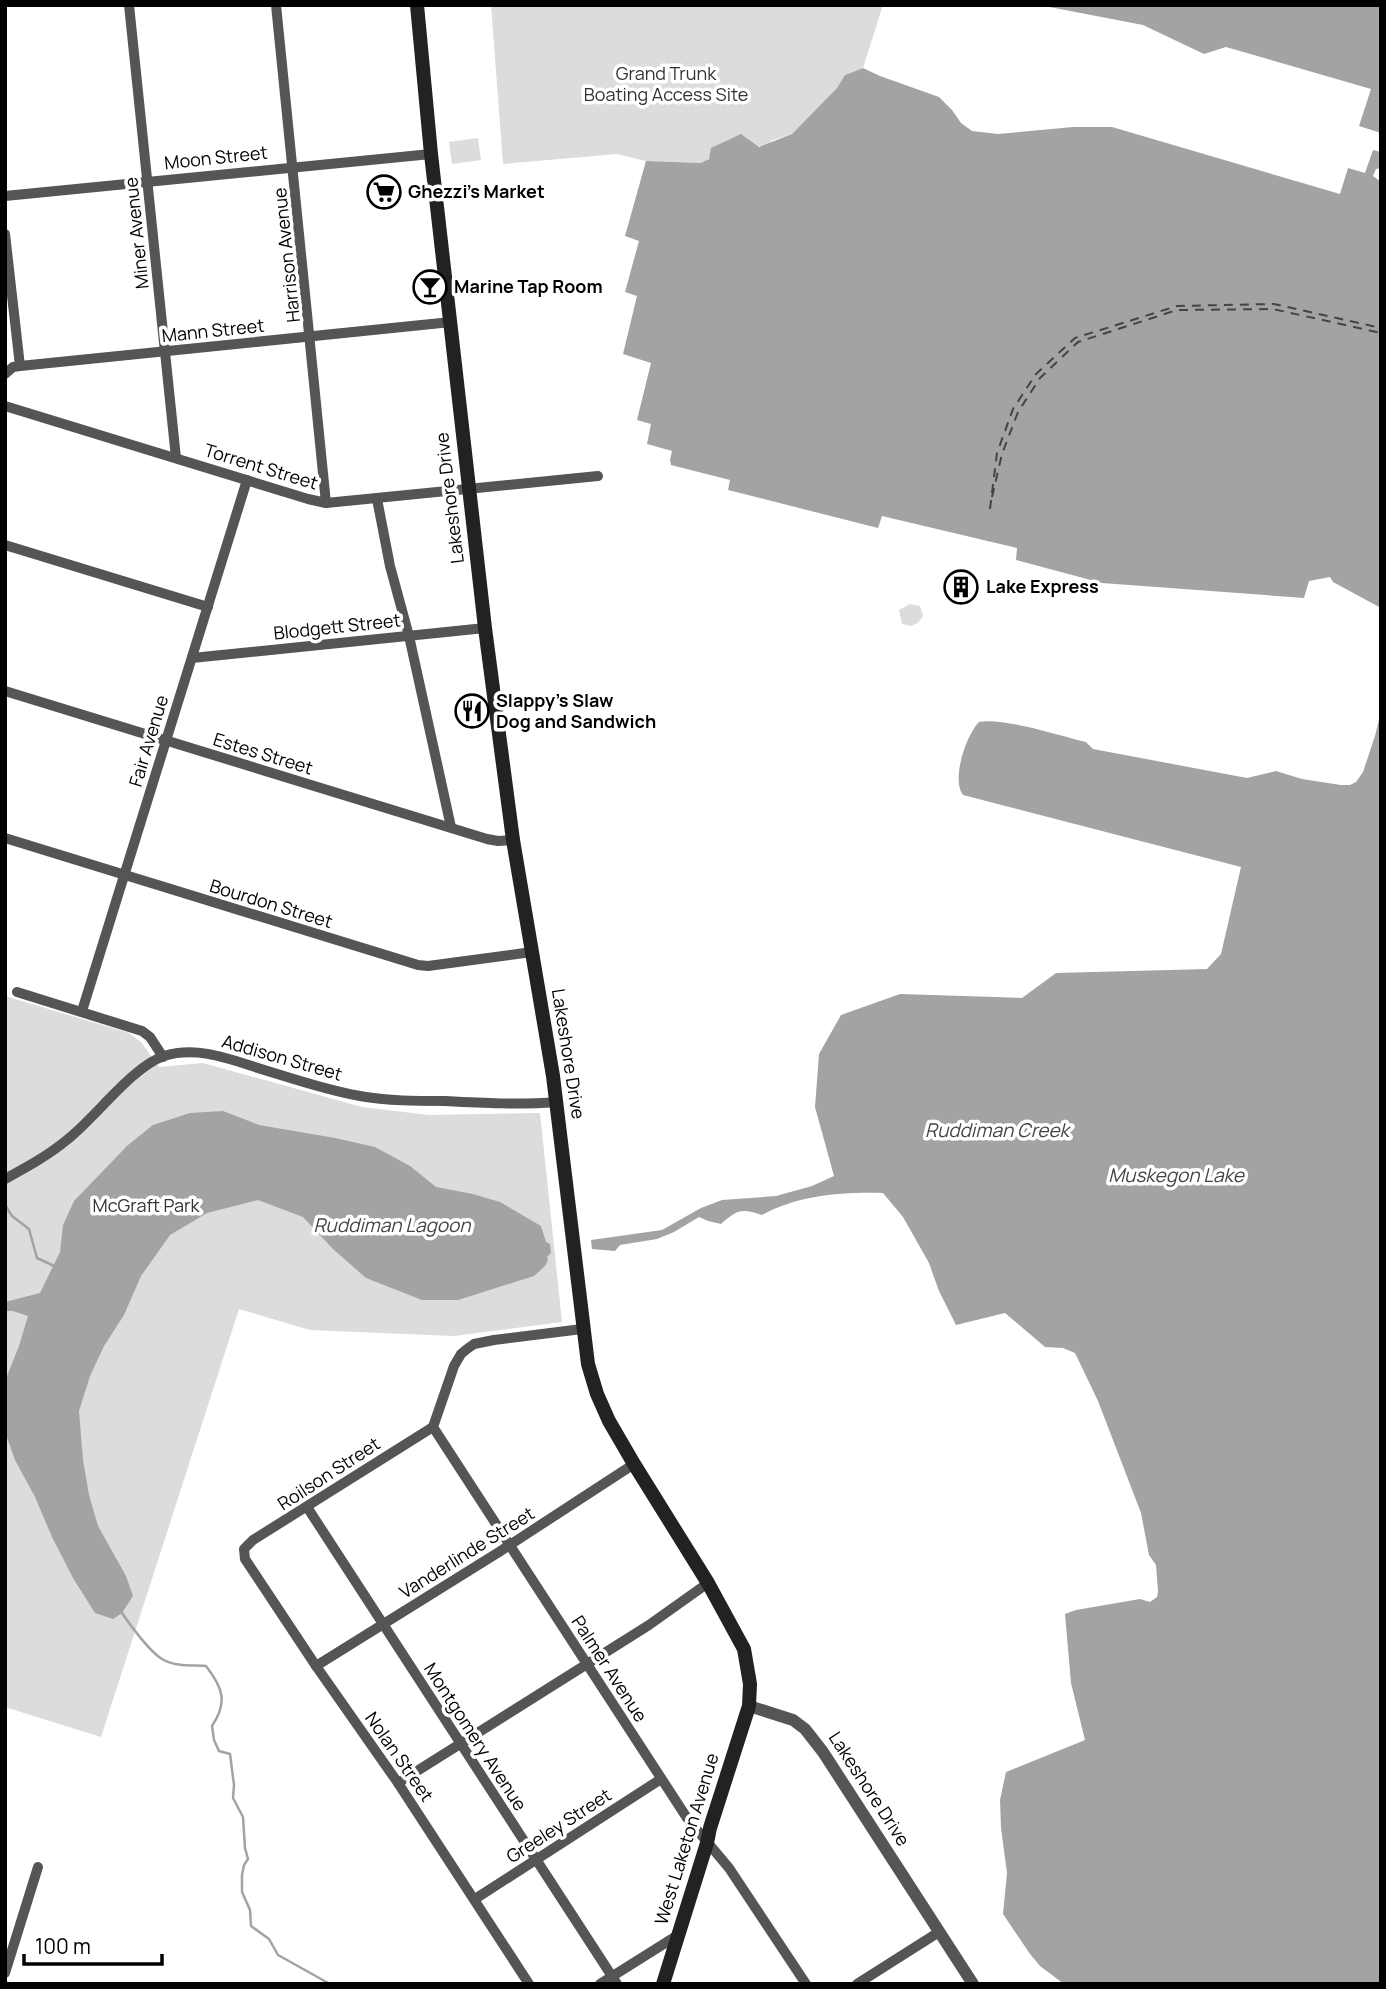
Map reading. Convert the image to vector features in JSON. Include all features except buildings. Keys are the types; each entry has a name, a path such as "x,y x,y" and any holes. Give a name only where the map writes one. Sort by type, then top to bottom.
{"main road":[{"name":"Lakeshore Drive","path":"417,5 431,154 485,628 513,840 547,1037 588,1364 609,1421 708,1583 744,1649 750,1684 749,1706"},
{"name":"West Laketon Avenue","path":"663,1984 749,1706"}],"street":[{"name":"Miner Avenue","path":"129,5 176,458"},
{"name":"Harrison Avenue","path":"276,5 326,503"},
{"name":"Moon Street","path":"5,196 431,154"},
{"path":"5,234 20,366 13,367 5,374"},
{"name":"Mann Street","path":"20,366 451,322"},
{"name":"Torrent Street","path":"5,406 326,503 598,476"},
{"name":"Fair Avenue","path":"82,1011 247,480"},
{"path":"377,499 390,566 409,636 452,827"},
{"path":"5,545 208,607"},
{"name":"Blodgett Street","path":"192,658 485,628"},
{"name":"Estes Street","path":"5,691 492,840 513,840"},
{"name":"Bourdon Street","path":"5,838 418,965 428,966 532,952"},
{"path":"5,1179 30,1166 68,1139 95,1116 131,1078 163,1057 147,1034 17,992"},
{"name":"Addison Street","path":"163,1057 207,1053 324,1088 390,1100 509,1104 556,1102"},
{"path":"433,1427 458,1359 474,1344 582,1329"},
{"name":"Roilson Street","path":"244,1549 433,1427"},
{"name":"Palmer Avenue","path":"433,1427 687,1818 729,1868 806,1984"},
{"name":"Vanderlinde Street","path":"316,1666 634,1464"},
{"name":"Montgomery Avenue","path":"307,1507 614,1980"},
{"name":"Nolan Street","path":"244,1549 246,1559 316,1666 398,1783 529,1984"},
{"path":"398,1783 649,1625 708,1583"},
{"name":"Lakeshore Drive","path":"749,1706 793,1720 805,1729 973,1984"},
{"name":"Greeley Street","path":"475,1899 661,1779"},
{"path":"5,1973 38,1867"},
{"path":"857,1984 939,1931"},
{"path":"600,1984 614,1980 678,1935"}],"green space":[{"name":"Grand Trunk Boating Access Site","path":"491,5 883,5 863,68 845,75 837,88 792,134 764,146 755,146 746,137 701,163 646,161 617,154 503,164"},
{"path":"478,138 481,160 452,164 449,142"},
{"path":"910,604 920,606 923,616 918,623 911,626 902,624 899,610"},
{"name":"McGraft Park","path":"5,996 129,1033 141,1042 159,1067 203,1063 362,1107 429,1115 540,1113 562,1322 454,1336 310,1330 239,1309 101,1737 5,1707"}],"water":[{"path":"1039,5 1381,5 1381,133 1359,126 1371,89 1226,47 1204,54 1143,25"},
{"path":"863,68 939,97 961,123 972,131 998,134 1073,127 1112,127 1340,194 1348,168 1365,173 1373,150 1381,152 1381,168 1376,169 1373,176 1381,182 1381,608 1333,582 1330,577 1309,581 1304,598 1102,583 1016,560 1017,548 882,516 878,528 728,490 730,480 671,465 672,451 647,444 651,424 637,420 651,363 623,354 637,296 625,292 639,241 625,236 646,161 701,163 709,159 711,148 741,134 759,147 792,134 837,88 845,75"},
{"name":"Muskegon Lake","path":"1381,711 1381,1984 1064,1984 1040,1966 1003,1914 1007,1873 1000,1800 1006,1772 1085,1740 1071,1683 1065,1614 1140,1599 1150,1602 1157,1597 1158,1591 1156,1565 1149,1555 1141,1513 1098,1401 1075,1353 1063,1348 1045,1347 1005,1313 956,1325 929,1263 903,1217 883,1193 836,1194 805,1199 762,1215 749,1211 740,1212 721,1224 699,1217 657,1239 620,1245 615,1251 592,1249 591,1240 662,1230 701,1208 722,1200 776,1196 812,1186 834,1176 815,1107 819,1054 841,1015 900,994 1022,998 1056,973 1207,969 1221,954 1241,867 963,795 959,769 969,737 979,722 1002,722 1086,742 1093,749 1247,778 1276,771 1302,779 1350,785 1356,782 1363,772"},
{"name":"Ruddiman Lagoon","path":"223,1111 259,1125 375,1147 410,1166 436,1187 500,1202 541,1226 546,1242 550,1244 551,1253 545,1266 534,1276 458,1300 422,1300 366,1278 333,1249 303,1217 258,1200 207,1213 170,1235 141,1276 124,1315 104,1346 90,1376 79,1411 83,1460 98,1526 126,1576 133,1596 122,1613 113,1619 95,1613 73,1578 15,1460 5,1432 5,1381 28,1316 5,1311 5,1302 40,1293 60,1252 63,1225 74,1201 128,1145 153,1125 190,1113"}],"waterway":[{"path":"5,1205 12,1216 29,1229 37,1258 54,1266"},
{"path":"122,1613 157,1656 173,1663 206,1666 220,1688 222,1702 212,1726 219,1751 230,1754 233,1798 243,1817 248,1859 242,1875 242,1892 250,1910 251,1926 269,1939 278,1955 330,1984"}],"ferry route":[{"path":"990,509 997,453 1013,409 1036,374 1075,338 1177,306 1274,304 1381,328"},
{"path":"992,497 1002,454 1018,412 1040,378 1078,342 1177,310 1273,309 1381,333"}],"place":[{"name":"Ghezzi’s Market","path":"384,192"},
{"name":"Marine Tap Room","path":"430,287"},
{"name":"Lake Express","path":"961,587"},
{"name":"Slappy’s Slaw Dog and Sandwich","path":"472,711"}],"water label":[{"name":"Ruddiman Creek","path":"997,1130"}]}
